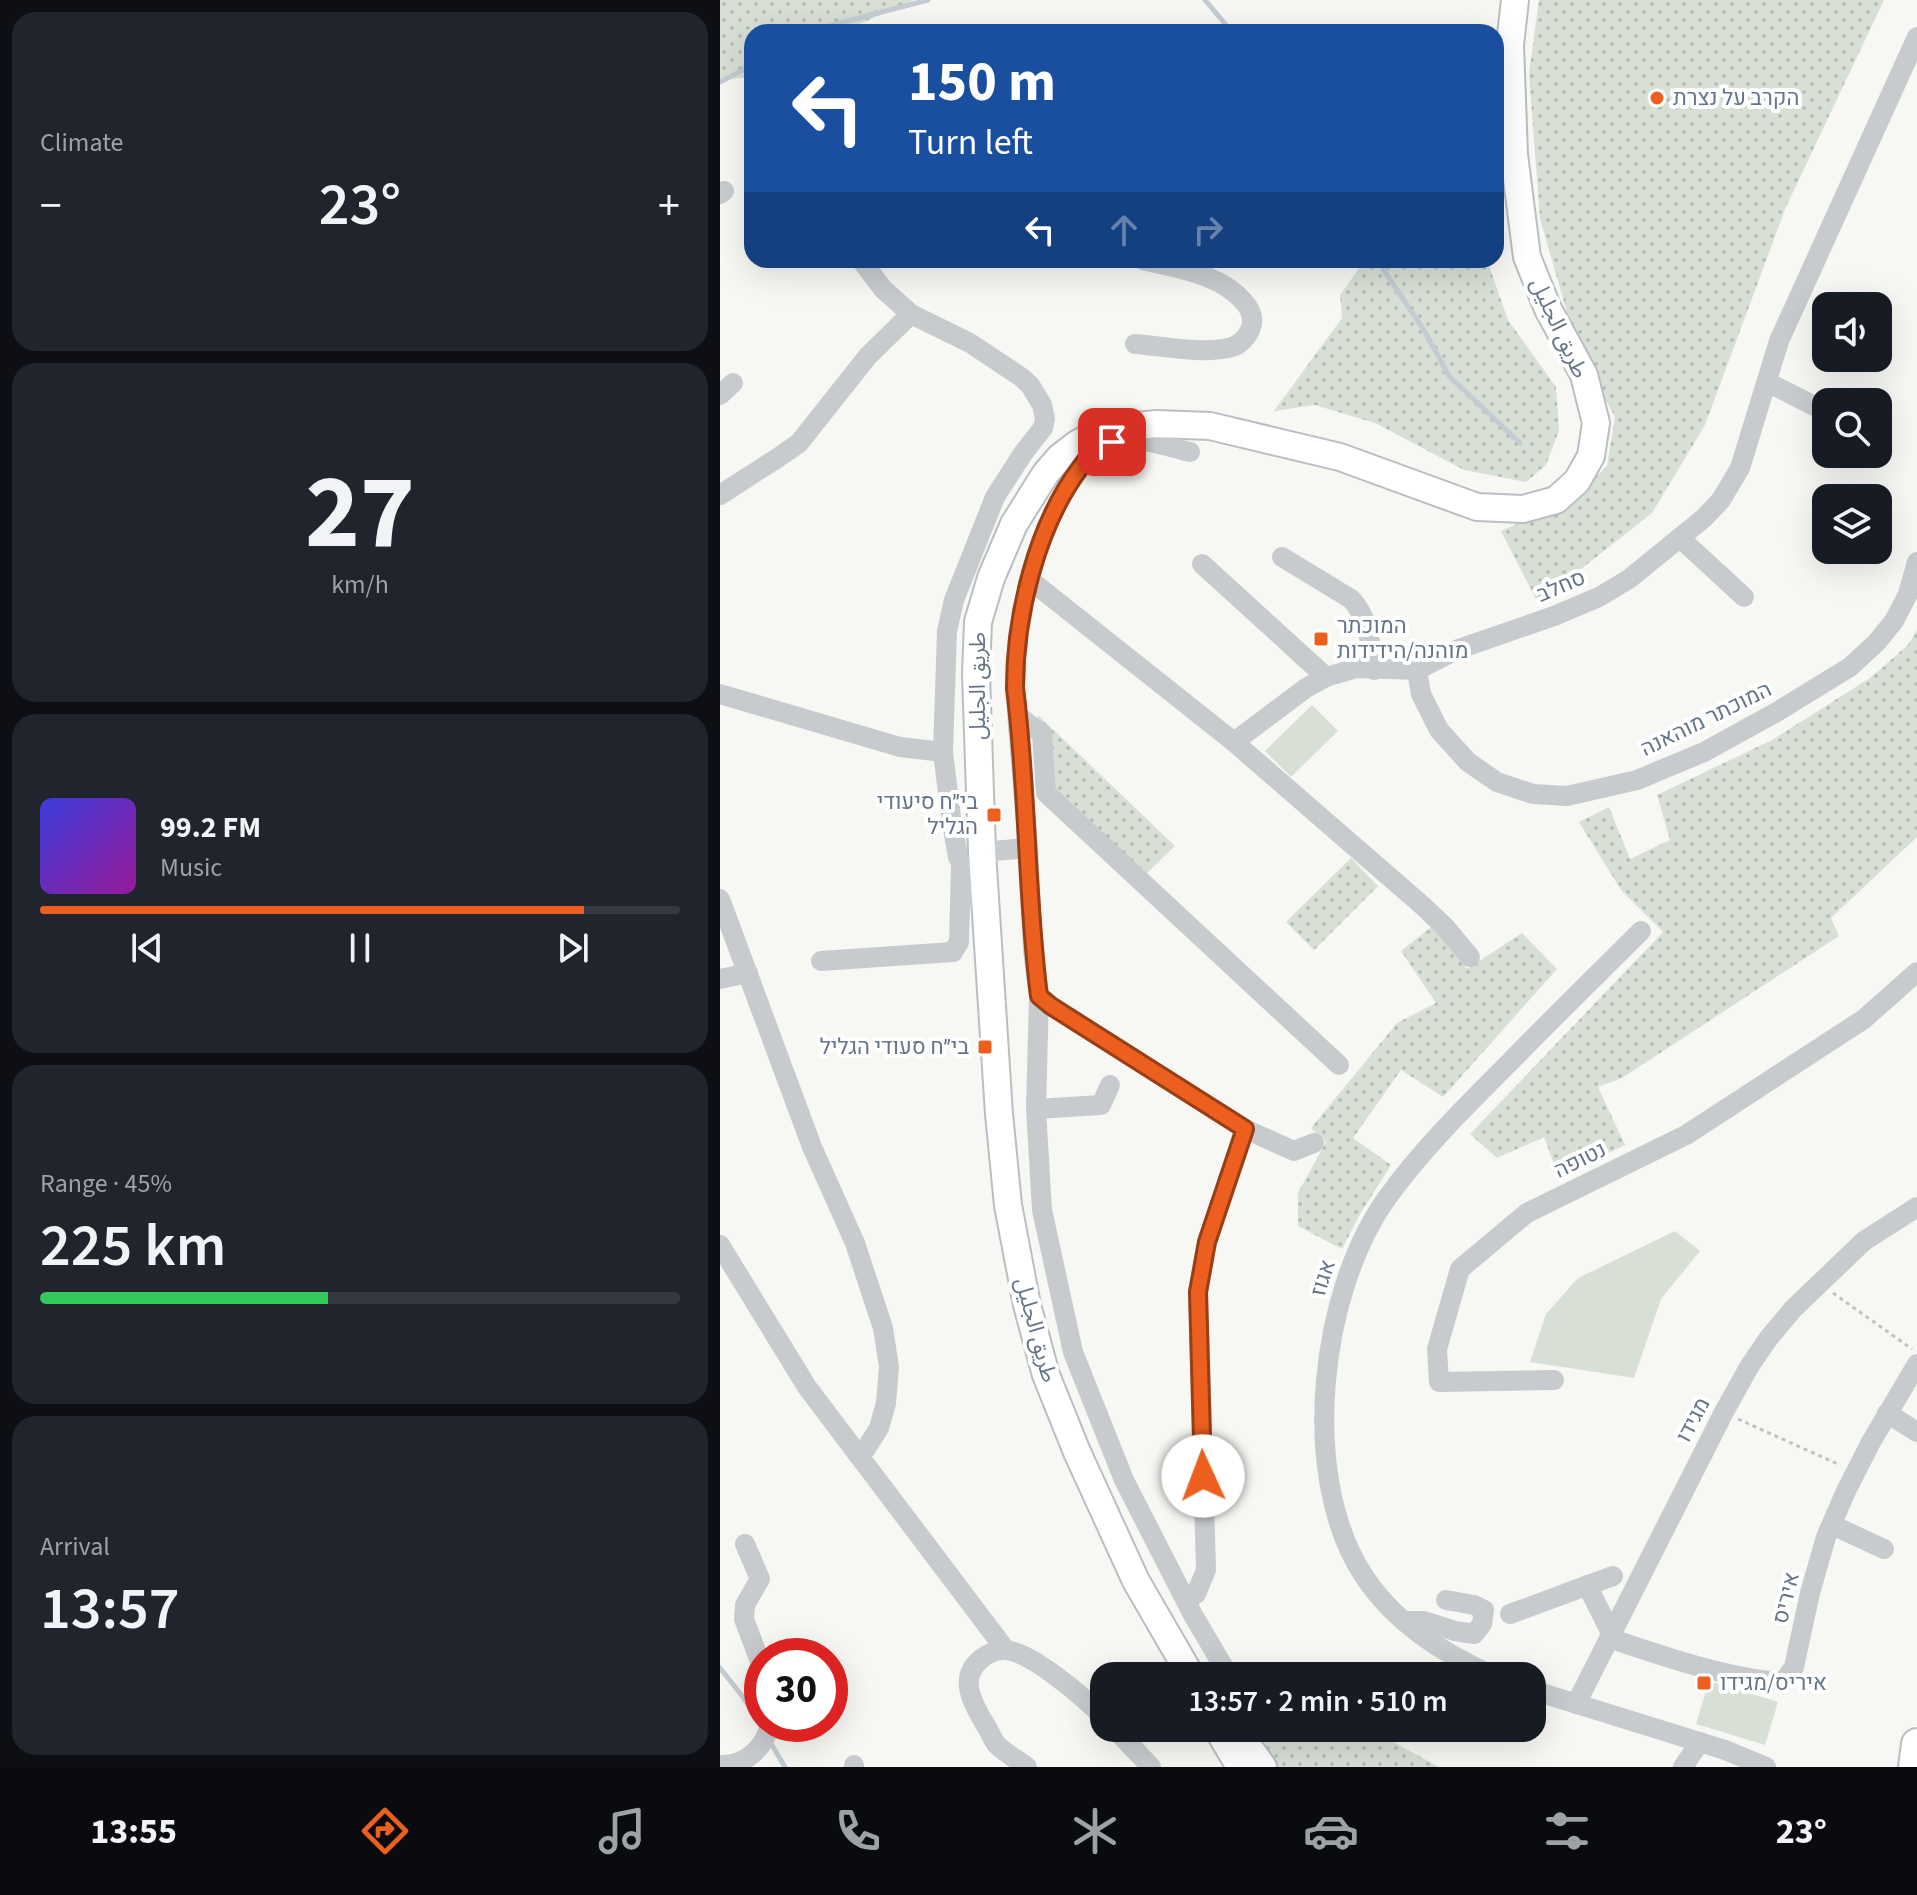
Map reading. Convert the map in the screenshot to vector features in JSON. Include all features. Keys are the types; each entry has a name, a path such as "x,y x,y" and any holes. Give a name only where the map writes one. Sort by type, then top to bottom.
{"highway":[{"path":"1914,1767 1917,1744"}],"main road":[{"name":"طريق الجليل","path":"1185,1662 1136,1581 1077,1452 1046,1375 1027,1305 1008,1205 986,915 972,858 978,622 991,578 1014,524 1046,473 1077,444 1115,428 1157,424 1210,426 1340,457 1477,507 1523,509 1556,500 1577,481 1591,456 1596,423 1584,375 1548,309 1527,257 1514,155 1510,45 1515,0"},
{"path":"1225,1742 1240,1767"},
{"path":"1245,1742 1263,1767"}],"street":[{"name":"סחלב","path":"1234,742 1306,688 1326,677 1357,668 1417,670 1456,650 1599,597 1629,579 1704,518 1721,500 1740,468 1779,341 1917,37"},
{"path":"873,268 883,289 911,314 970,343 1021,377 1042,405 1043,428 995,497 954,600 947,631 943,752 958,857 972,858 1028,848"},
{"path":"1135,344 1206,350 1231,348 1246,339 1253,326 1251,310 1239,296 1222,284 1175,268"},
{"path":"724,486 799,443 868,356 911,314"},
{"path":"1767,382 1812,405"},
{"path":"1190,452 1142,440 1112,442 1093,451 1070,481 1050,520 1030,580 1015,663 1015,688 1033,951 1039,996 1036,1109 1042,1210 1073,1352 1124,1480 1221,1662"},
{"path":"1680,538 1744,597"},
{"path":"1282,557 1351,599 1360,609 1368,628 1374,670"},
{"name":"המוכתר מוהאנה","path":"1417,670 1421,694 1439,730 1468,762 1497,782 1533,794 1567,796 1637,780 1704,752 1850,667 1894,621 1908,594 1917,562"},
{"path":"1202,564 1326,677"},
{"path":"1030,580 1234,742 1423,906 1470,957"},
{"path":"720,694 900,747 943,752"},
{"path":"1018,716 1042,734 1046,793 1339,1065"},
{"path":"821,961 953,952 959,942 972,858"},
{"path":"720,899 812,1147 855,1243 883,1328 889,1367 886,1403 879,1428 865,1450 857,1454"},
{"name":"אגוז","path":"1463,1662 1416,1633 1392,1610 1362,1572 1339,1525 1327,1468 1325,1404 1329,1348 1342,1293 1361,1242 1386,1199 1467,1104 1641,931"},
{"name":"נטופה","path":"1554,1380 1439,1382 1437,1349 1460,1269 1527,1213 1686,1135 1864,1019 1917,972"},
{"path":"720,979 748,973"},
{"path":"1039,996 1245,1129 1294,1151 1314,1143"},
{"path":"1036,1109 1101,1105 1110,1085"},
{"path":"1186,1600 1196,1594 1206,1570 1198,1292 1207,1242 1245,1129"},
{"name":"מגידו","path":"1576,1704 1724,1412 1768,1339 1793,1309 1864,1241 1917,1207"},
{"path":"720,1245 807,1387 1005,1649 1055,1674 1090,1705"},
{"name":"איריס","path":"1610,1636 1675,1661 1757,1680 1784,1681 1794,1667 1810,1593 1832,1525 1887,1413 1917,1364"},
{"path":"1887,1413 1917,1432"},
{"path":"1832,1525 1884,1549"},
{"path":"745,1544 760,1579 745,1605 744,1619 751,1638"},
{"path":"1510,1614 1613,1576"},
{"path":"1587,1585 1610,1636"},
{"path":"1404,1621 1424,1621 1474,1634 1482,1624 1484,1610 1446,1600"},
{"path":"1005,1649 986,1655 975,1664 968,1675 969,1692 998,1745 1027,1767"},
{"path":"1546,1694 1725,1750 1766,1767"},
{"path":"720,1765 727,1766 751,1757 763,1742"},
{"path":"1127,1742 1151,1767"},
{"path":"1683,1767 1700,1742"},
{"path":"995,1767 998,1745"}],"path":[{"path":"1820,1284 1917,1352"},
{"path":"1724,1412 1856,1472"}],"shaded area":[{"path":"720,0 914,0 859,24 744,24 744,78 720,80"},
{"path":"1539,0 1884,0 1786,207 1705,425 1652,513 1538,603 1501,531 1573,500 1607,466 1615,417 1577,347 1540,219 1529,74"},
{"path":"1359,268 1490,268 1508,320 1556,387 1559,430 1546,465 1526,482 1464,470 1375,423 1315,405 1274,411 1342,318 1340,295"},
{"path":"1917,630 1917,837 1831,918 1839,936 1622,1078 1598,1087 1625,1145 1559,1177 1544,1137 1497,1158 1470,1134 1663,932 1621,890 1579,822 1609,807 1630,859 1670,840 1657,795 1772,740 1870,678 1908,645"},
{"path":"1312,705 1338,731 1291,777 1265,751"},
{"path":"1038,715 1175,846 1145,875 1039,780"},
{"path":"1351,858 1378,886 1314,950 1286,922"},
{"path":"1435,924 1467,969 1522,933 1557,969 1443,1097 1401,1070 1353,1138 1391,1165 1342,1249 1298,1226 1298,1193 1326,1142 1311,1128 1397,1023 1436,1003 1401,951"},
{"path":"1675,1231 1700,1251 1661,1299 1634,1378 1530,1362 1546,1314 1578,1278"},
{"path":"1709,1681 1778,1702 1765,1745 1696,1724"},
{"path":"1258,1742 1393,1742 1439,1767 1276,1767"}],"waterway":[{"path":"836,24 928,0"},
{"path":"1205,0 1225,24"},
{"path":"720,82 744,69"},
{"path":"1382,268 1425,332 1449,376 1520,443"},
{"path":"720,1668 744,1699"},
{"path":"770,1742 785,1767"}],"place":[{"name":"הקרב על נצרת","path":"1657,98"},
{"name":"המוכתר מוהנה/הידידות","path":"1321,639"},
{"name":"בי״ח סיעודי הגליל","path":"994,815"},
{"name":"בי״ח סעודי הגליל","path":"985,1047"},
{"name":"איריס/מגידו","path":"1704,1683"}],"route":[{"path":"1112,442 1093,451 1070,481 1050,520 1023,608 1015,663 1015,688 1033,951 1039,996 1245,1129 1201,1267 1198,1352 1203,1476"}]}
